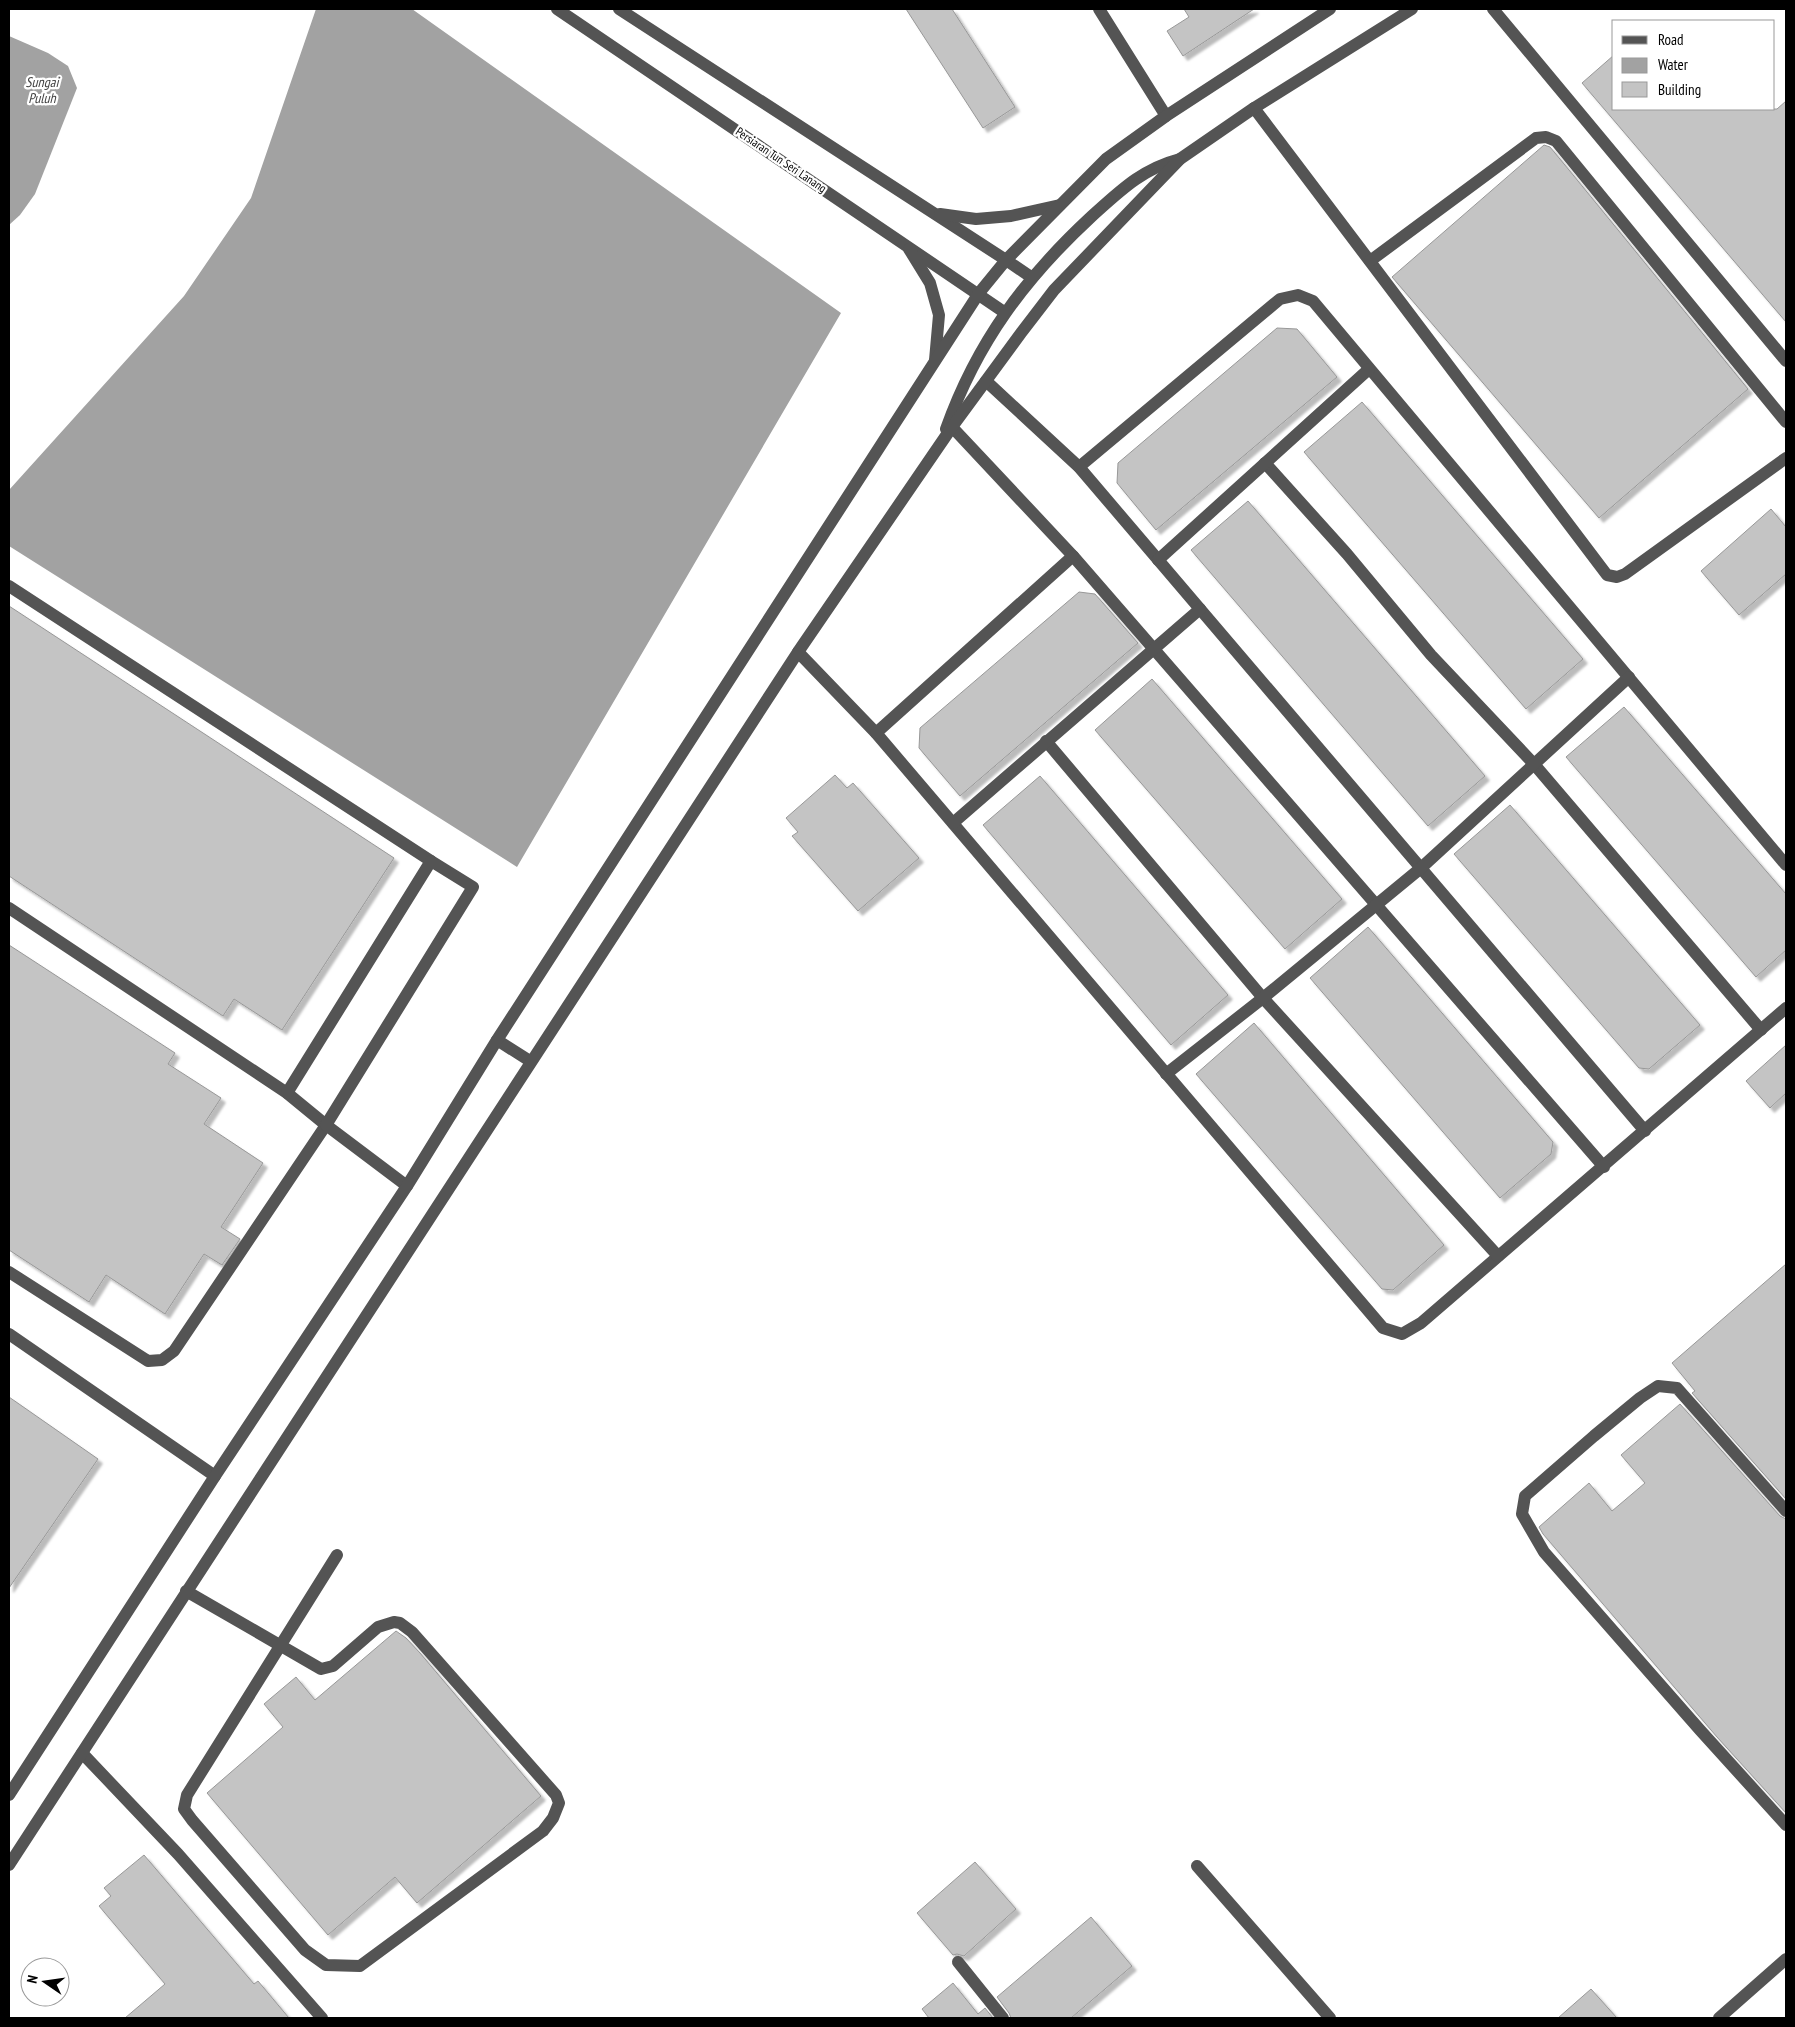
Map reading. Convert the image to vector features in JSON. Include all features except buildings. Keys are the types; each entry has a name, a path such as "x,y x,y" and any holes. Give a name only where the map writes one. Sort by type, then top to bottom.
{"street":[{"name":"Persiaran Tun Seri Lanang","path":"557,9 979,293 1004,312"},
{"path":"620,9 935,213 1031,278"},
{"path":"1099,9 1166,116"},
{"path":"9,1795 215,1476 407,1186 497,1040 979,293 1006,260 1106,159 1166,116 1330,9"},
{"path":"9,1865 530,1061 798,652 952,427 1054,290 1180,159 1254,108 1412,9"},
{"path":"1494,9 1786,361"},
{"path":"1254,108 1608,575 1617,576 1625,574 1786,458"},
{"path":"1370,261 1536,138 1546,137 1556,141 1786,422"},
{"path":"941,444 962,387 1004,312 1031,278 1079,228 1130,181 1161,164 1180,159"},
{"path":"935,213 976,219 1011,216 1060,205"},
{"path":"907,245 930,283 940,315 934,362"},
{"path":"1079,467 1280,299 1298,295 1312,301 1786,865"},
{"path":"1158,560 1369,369"},
{"path":"986,382 1079,467 1645,1131"},
{"path":"952,427 1073,556 1604,1167"},
{"path":"1265,463 1347,554 1431,655 1534,764 1761,1030"},
{"path":"876,733 1073,556"},
{"path":"9,586 473,887 326,1125 174,1352 162,1360 148,1361 9,1272"},
{"path":"953,823 1200,609"},
{"path":"798,652 876,733 1383,1328 1402,1334 1421,1323 1786,1008"},
{"path":"1166,1074 1263,998 1421,868 1629,677"},
{"path":"1046,741 1263,998 1498,1256"},
{"path":"288,1093 431,861"},
{"path":"9,908 288,1093 326,1125 407,1186"},
{"path":"497,1040 530,1061"},
{"path":"9,1334 215,1476"},
{"path":"1786,1511 1678,1388 1658,1386 1601,1430 1525,1496 1522,1514 1544,1552 1786,1825"},
{"path":"186,1592 279,1646 321,1669 333,1666 378,1627 394,1622 400,1623 412,1632 432,1654 556,1795 559,1803 553,1818 543,1831 360,1966 326,1966 305,1950 184,1809 187,1795 279,1646 337,1555"},
{"path":"82,1753 178,1854 322,2018"},
{"path":"1198,1866 1330,2018"},
{"path":"1719,2018 1786,1959"},
{"path":"958,1962 1003,2018"}],"water":[{"path":"316,9 412,9 841,313 517,867 9,546 9,490 184,296 251,198"},
{"name":"Sungai Puluh","path":"9,36 48,53 68,66 77,88 35,194 20,215 9,225"}]}
